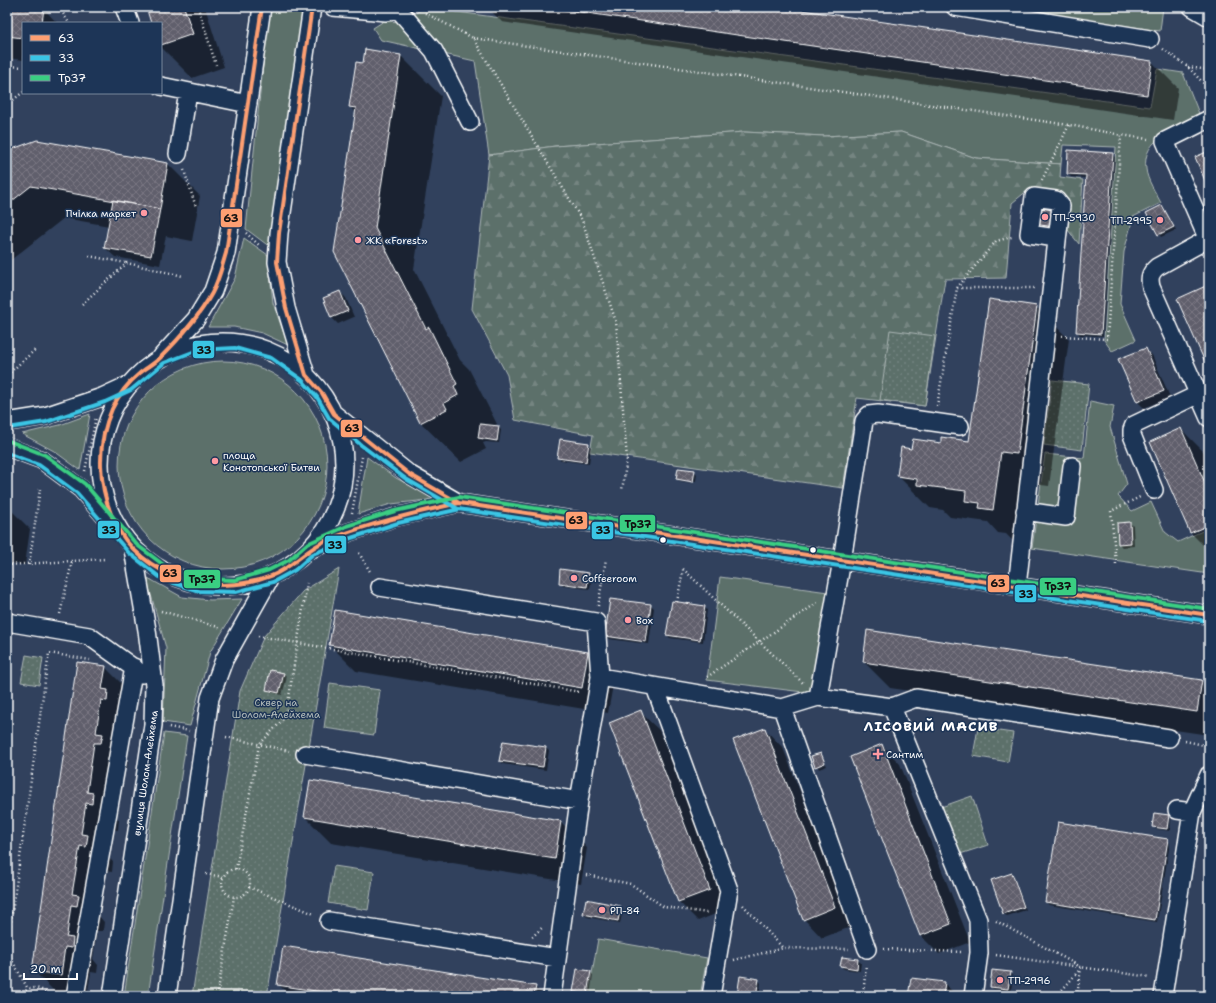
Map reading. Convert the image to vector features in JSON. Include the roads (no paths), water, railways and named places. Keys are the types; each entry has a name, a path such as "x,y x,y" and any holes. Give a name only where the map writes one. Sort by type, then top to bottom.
{"street":[{"path":"124,7 130,22"},
{"path":"121,534 109,512 100,472 104,432 113,408 128,385 138,374 161,358 196,319 213,291 226,253 262,7"},
{"path":"306,375 286,308 277,262 279,232 312,7"},
{"path":"332,7 386,12 400,8 434,52 470,122"},
{"path":"955,7 1150,39"},
{"path":"1192,7 1209,17"},
{"path":"162,86 248,104"},
{"path":"178,154 188,92"},
{"path":"1209,120 1165,141 1208,241 1158,267 1152,272 1149,279 1151,288 1209,418"},
{"path":"1017,586 1060,203 1056,200 1034,197 1028,234 1056,238"},
{"path":"7,447 42,460 81,489 133,549 166,574 200,585 236,586 271,576 292,565 310,549 331,520 342,485 343,449 334,414 322,393 306,375 274,353 236,342 197,344 161,358"},
{"path":"7,422 45,416 102,397 128,385"},
{"path":"1154,490 1132,436 1134,425 1199,394"},
{"path":"334,414 409,474 459,502 1209,615"},
{"path":"818,697 864,421 869,416 878,414 960,426"},
{"path":"1025,511 1066,517 1072,466"},
{"path":"310,549 349,532 396,517 459,502"},
{"name":"вулиця Шолом-Алейхема","path":"112,996 154,725 154,685 143,604 133,549"},
{"path":"167,996 210,698 224,660 271,576"},
{"path":"380,587 596,622 600,677 578,801 552,996"},
{"path":"7,622 89,636 134,667 154,685"},
{"path":"75,996 134,667"},
{"path":"600,677 782,708 818,697 892,707 916,698 1169,738"},
{"path":"655,687 729,890 711,996"},
{"path":"892,707 978,920 979,953 973,996"},
{"path":"782,708 867,949"},
{"path":"305,754 578,801"},
{"path":"1165,988 1185,811 1209,775"},
{"path":"329,921 557,958"}],"place":[{"name":"Пчілка маркет","path":"144,213"},
{"name":"ТП-5930","path":"1045,217"},
{"name":"ТП-2995","path":"1160,220"},
{"name":"ЖК «Forest»","path":"358,240"},
{"name":"площа Конотопської Битви","path":"215,461"},
{"name":"Coffeeroom","path":"574,578"},
{"name":"Box","path":"628,620"},
{"name":"Сантим","path":"878,754"},
{"name":"РП-84","path":"602,910"},
{"name":"ТП-2996","path":"1000,980"}],"district":[{"name":"ЛІСОВИЙ МАСИВ","path":"931,726"}],"park label":[{"name":"Сквер на Шолом-Алейхема","path":"276,708"}]}
